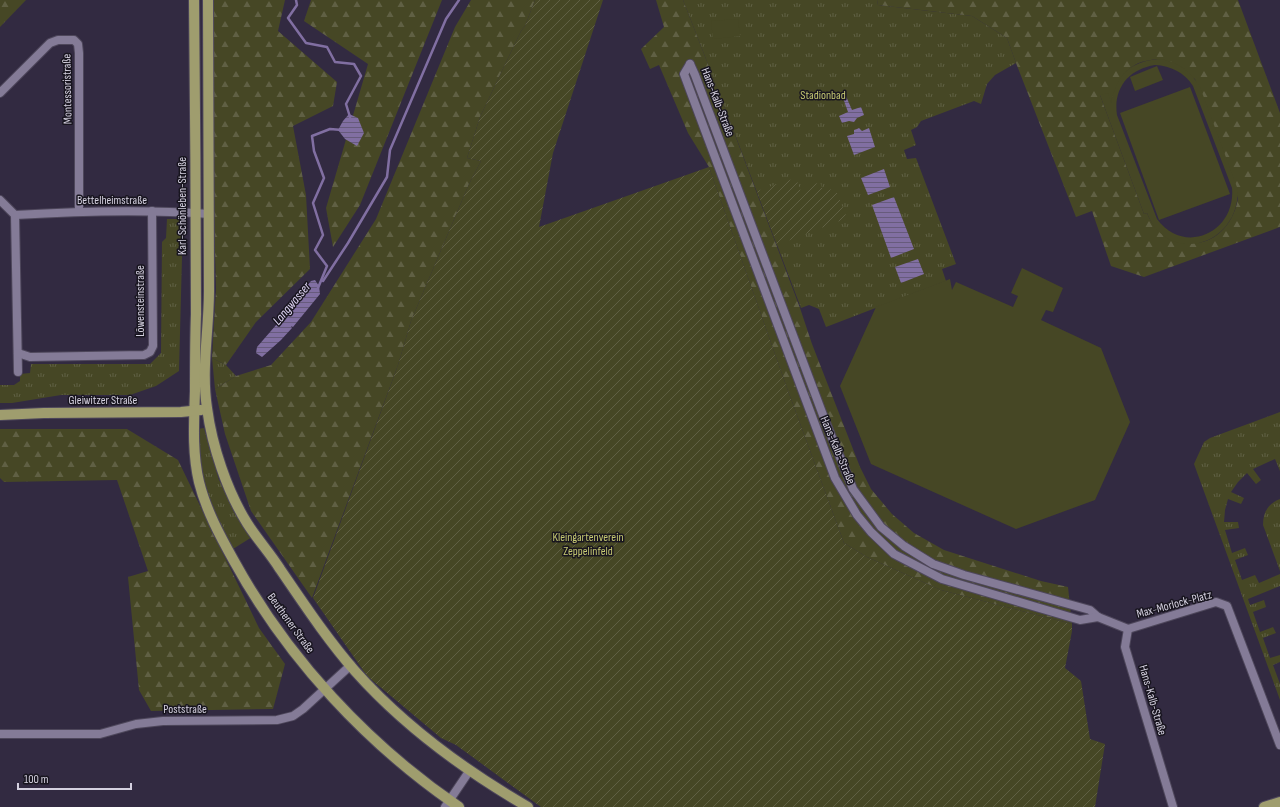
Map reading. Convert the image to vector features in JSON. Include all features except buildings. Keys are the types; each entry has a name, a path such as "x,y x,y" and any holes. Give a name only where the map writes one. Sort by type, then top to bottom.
{"main road":[{"name":"Karl-Schönleben-Straße","path":"194,0 194,411"},
{"path":"207,408 205,372 209,308 208,0"},
{"name":"Gleiwitzer Straße","path":"0,415 194,411 207,408"},
{"name":"Beuthener Straße","path":"207,408 220,462 242,515 304,604 351,665 377,694 409,724 470,770 528,807"},
{"name":"Beuthener Straße","path":"194,411 194,444 197,470 203,495 214,523 238,569 260,605 295,652 353,719 448,804 459,807"},
{"path":"1264,807 1280,802"}],"street":[{"name":"Montessoristraße","path":"0,93 50,43 58,40 74,40 78,44 79,211"},
{"name":"Hans-Kalb-Straße","path":"1098,617 1080,620 942,580 894,554 857,515 835,478 782,339 684,74 690,64 826,424 853,489 881,527 904,546 933,564 964,575 1090,610 1098,617 1128,629 1125,647 1173,807"},
{"path":"0,200 15,215 18,372"},
{"name":"Bettelheimstraße","path":"15,215 79,211 175,211 209,214"},
{"name":"Löwensteinstraße","path":"18,353 30,357 144,355 150,352 153,346 152,212"},
{"path":"782,339 793,335"},
{"path":"962,586 964,575"},
{"name":"Max-Morlock-Platz","path":"1128,629 1216,602 1227,606 1280,745"},
{"name":"Poststraße","path":"0,734 100,734 136,724 163,720 277,720 288,718 309,705 351,665"},
{"path":"448,804 470,770"}],"green space":[{"path":"0,0 26,0 0,27"},
{"path":"214,0 285,0 278,31 337,82 333,106 293,126 306,195 310,269 256,322 226,365 212,358 216,289 213,179"},
{"path":"311,0 442,0 360,205 333,247 326,208 368,64 304,21"},
{"path":"471,0 535,0 525,26 521,31 480,117 467,158 481,161 469,184 411,321 398,365 312,598 251,511 225,434 215,389 236,376 271,365 311,322 376,219 455,27"},
{"name":"Kleingartenverein Zeppelinfeld","path":"535,0 603,0 553,153 539,227 709,167 787,388 844,543 867,557 941,590 1072,624 1065,668 1081,681 1090,739 1105,744 1095,807 541,807 456,745 441,738 367,676 313,598 398,365 411,321 469,184 481,161 467,158 480,117 521,31 525,26"},
{"path":"656,0 683,0 800,308 812,344 860,467 871,489 892,514 914,533 944,550 1041,581 1068,587 1072,624 941,590 867,557 844,543 787,388 709,167 688,133 659,65 650,69 641,49 664,27"},
{"name":"Stadionbad","path":"683,0 877,0 878,5 972,16 1007,38 1016,63 995,75 987,84 981,104 974,101 921,121 917,127 911,130 916,145 904,150 907,159 916,158 956,264 942,269 946,281 826,327 819,309 809,305 801,308"},
{"path":"877,0 1238,0 1280,113 1280,227 1144,277 1111,266 1092,211 1076,217 1007,38 972,16 878,5","holes":["1158,59 1195,79 1238,198 1229,222 1218,235 1203,242 1189,243 1154,226 1147,213 1144,214 1100,95 1111,104 1122,78 1131,67 1138,63"]},
{"path":"738,19 740,36 713,39 711,21"},
{"path":"1158,59 1177,64 1187,71 1196,81 1200,87 1238,190 1235,210 1227,225 1214,236 1200,243 1185,244 1170,240 1157,229 1147,213 1144,214 1100,95 1108,93 1111,103 1117,85 1126,72 1139,63","holes":["1155,65 1172,68 1181,73 1193,86 1232,188 1231,204 1226,217 1217,227 1206,234 1194,237 1181,236 1168,230 1157,219 1117,115 1116,105 1120,88 1130,75 1146,67"]},
{"path":"1157,66 1163,80 1135,91 1130,77"},
{"path":"1190,87 1230,194 1159,220 1120,113"},
{"path":"796,178 800,190 820,182 822,188 828,186 829,190 835,188 847,218 777,245 757,191"},
{"path":"167,219 183,219 179,371 156,386 130,395 61,395 12,403 0,403 0,385 14,385 20,381 20,374 30,373 31,364 150,364 161,353 162,242 166,238"},
{"path":"1022,268 1063,288 1053,312 1046,310 1041,320 1101,348 1130,422 1095,500 1016,529 871,464 840,386 876,307 950,279 952,290 956,282 1013,307 1018,296 1011,293"},
{"path":"212,358 226,365 236,376 215,389"},
{"path":"1280,412 1280,471 1275,459 1253,469 1261,480 1256,484 1247,473 1231,492 1244,498 1241,504 1228,499 1224,522 1238,522 1239,528 1225,530 1232,553 1245,548 1248,555 1235,560 1242,580 1255,575 1259,583 1280,574 1280,586 1248,599 1250,605 1264,600 1266,607 1253,612 1260,632 1273,627 1276,633 1263,638 1270,658 1280,655 1280,662 1273,665 1280,684 1280,700 1194,464 1204,442 1210,438"},
{"path":"204,428 219,480 252,537 233,549 213,509 202,478 199,457 198,429"},
{"path":"0,429 127,429 178,460 259,628 285,664 273,709 151,711 139,690 128,577 148,571 117,480 4,482 0,478"},
{"path":"1280,499 1280,571 1263,525 1265,512 1272,503"}],"shaded area":[{"path":"845,94 852,110 861,107 864,115 857,118 854,122 849,121 842,123 839,116 848,112 842,95"},
{"path":"349,114 358,118 364,133 357,146 345,139 338,130"},
{"path":"859,128 862,131 869,128 875,147 854,155 847,136 854,134 854,130"},
{"path":"884,169 890,187 868,195 861,178"},
{"path":"894,197 914,249 891,258 872,205"},
{"path":"918,259 924,274 901,283 895,267"},
{"path":"315,280 319,286 320,294 293,327 291,326 292,328 281,340 262,357 256,353 257,347 291,309 289,307 311,281"}],"waterway":[{"name":"Langwasser","path":"296,0 297,5 288,18 306,43 327,47 335,62 354,64 361,76 346,104 350,117"},
{"path":"323,281 348,243 387,177 390,150 446,19 459,0"},
{"name":"Langwasser","path":"318,288 327,266 315,250 323,235 313,203 324,178 314,151 312,136 330,129 342,130"}]}
